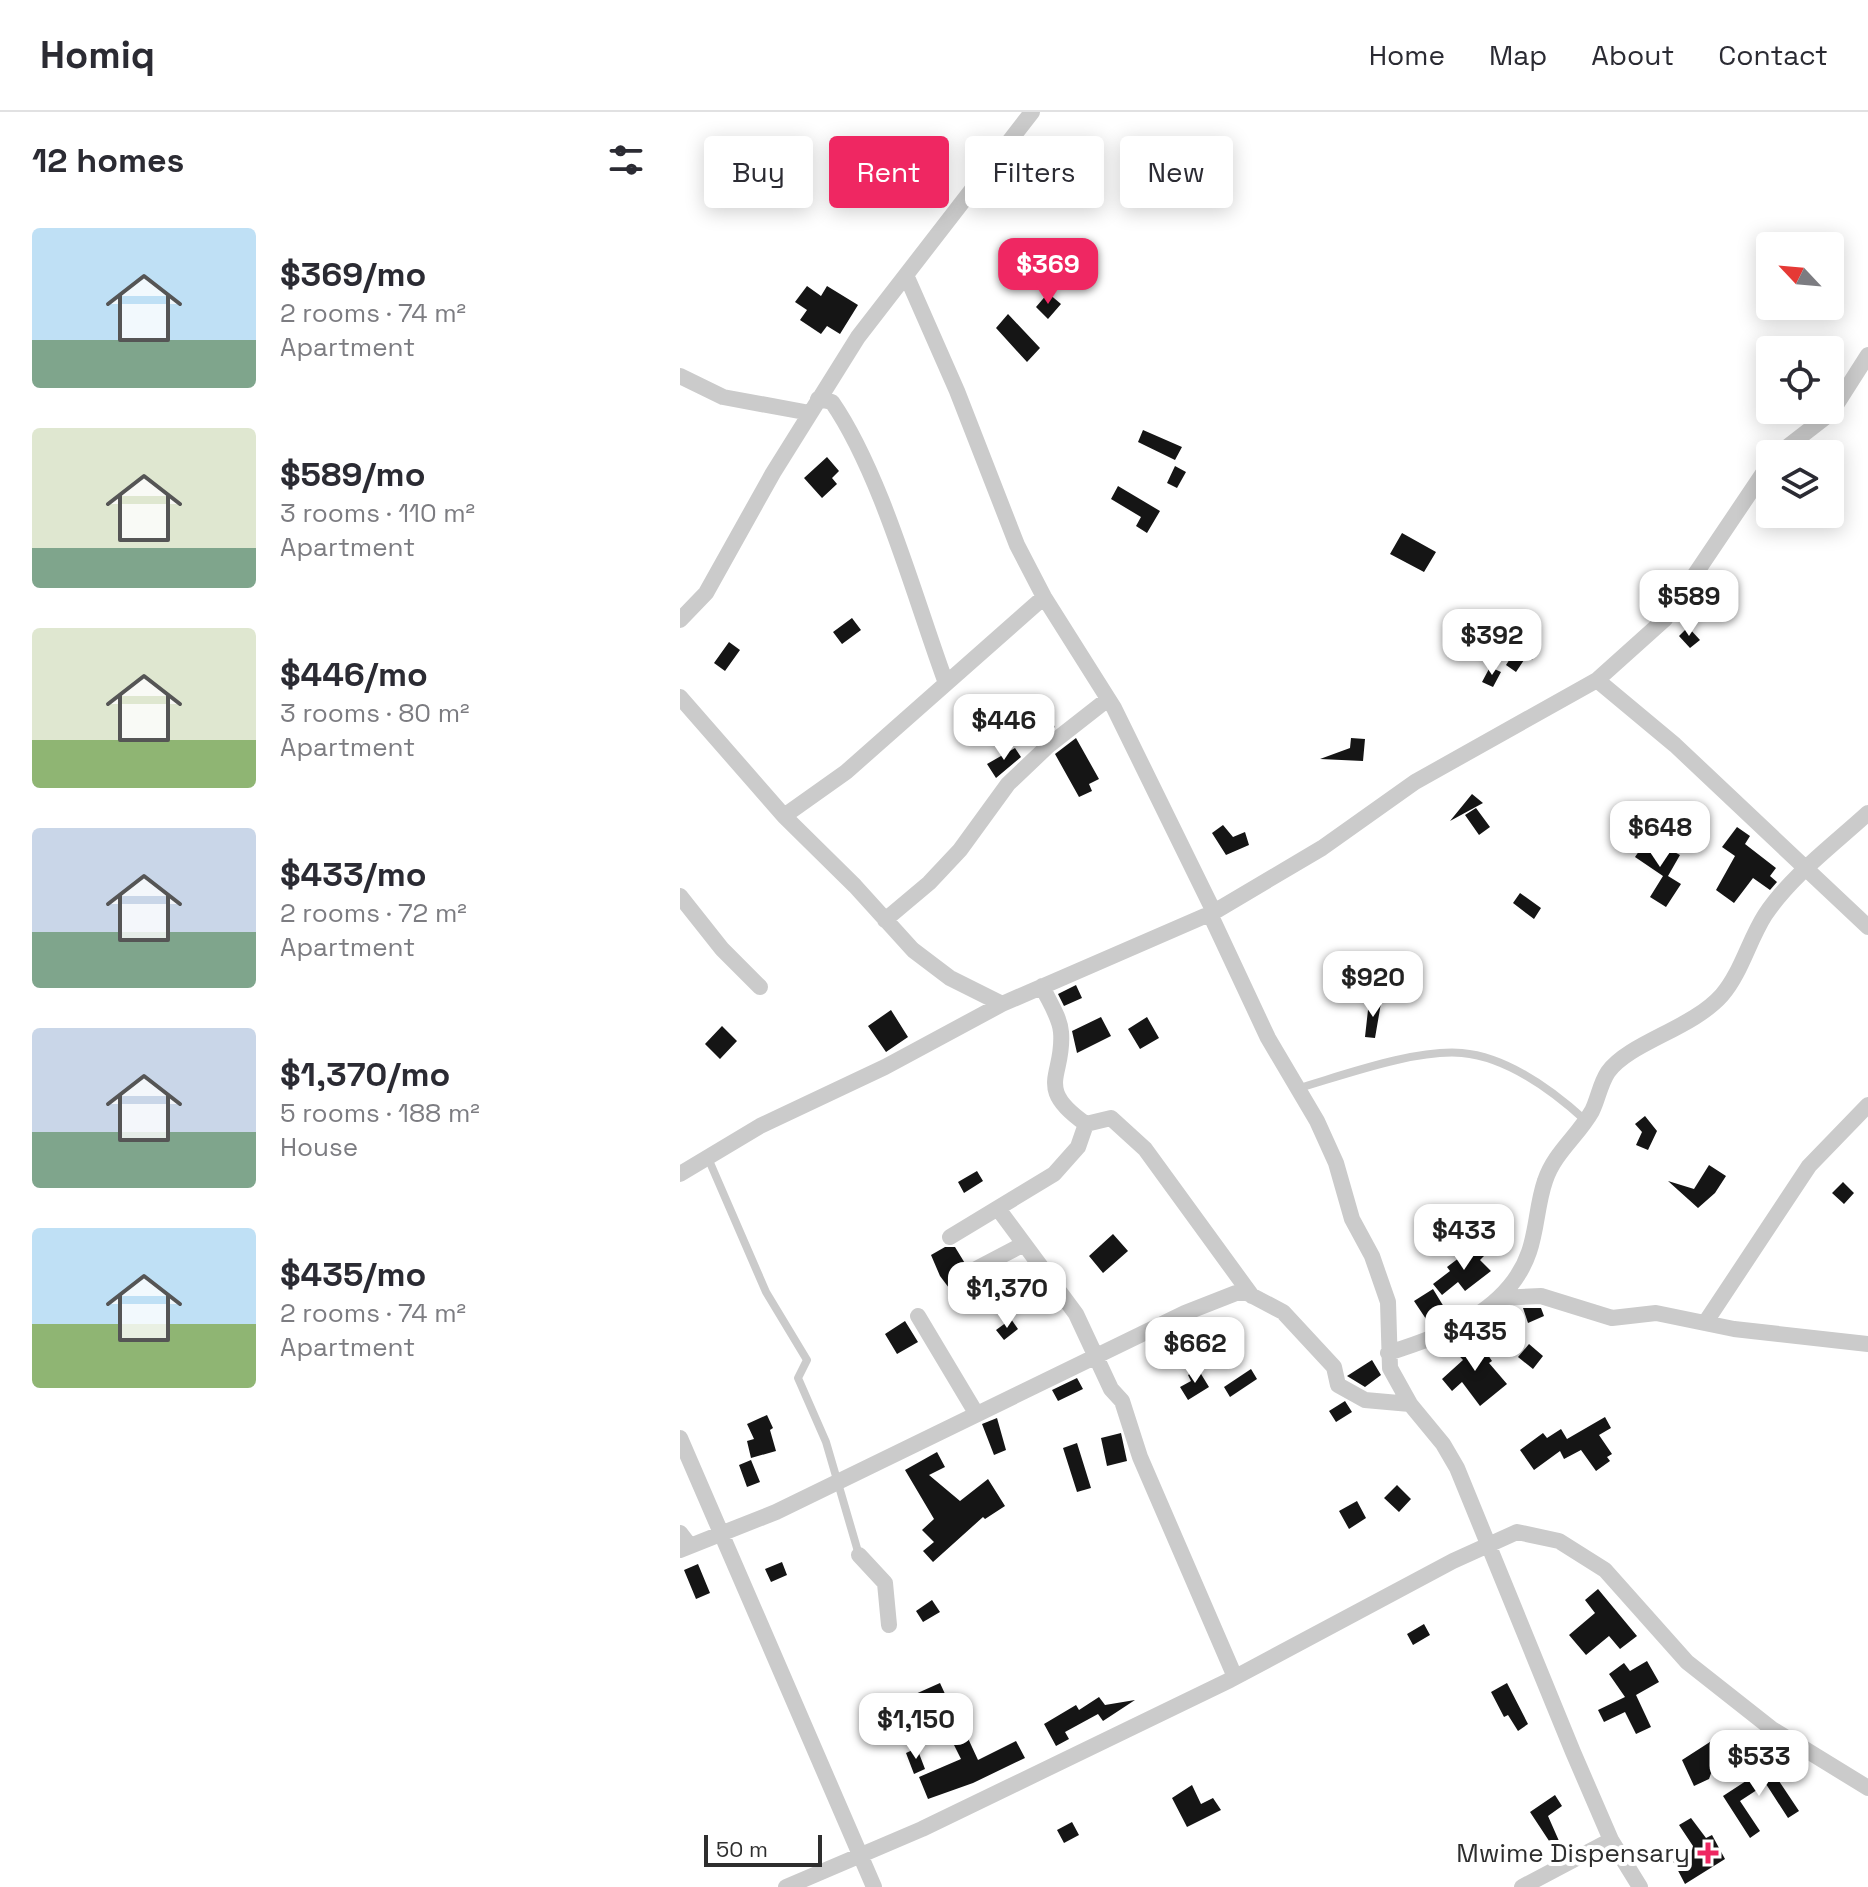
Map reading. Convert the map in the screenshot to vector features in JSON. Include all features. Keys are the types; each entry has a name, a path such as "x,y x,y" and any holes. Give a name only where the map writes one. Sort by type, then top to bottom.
{"street":[{"path":"680,620 706,593 814,406 858,337 1032,112"},
{"path":"906,275 952,379 1017,545 1044,597 1108,699 1212,913 1268,1038 1336,1163 1352,1219 1382,1280 1388,1302 1390,1368 1410,1404 1443,1444 1457,1468 1611,1840 1640,1887"},
{"path":"1796,440 1831,413 1868,355"},
{"path":"680,376 723,397 814,406 832,402 845,421 879,499 946,683"},
{"path":"680,1174 760,1126 885,1067 1002,1004 1212,913 1322,848 1415,782 1597,680 1665,619 1756,484"},
{"path":"784,816 846,772 1044,597"},
{"path":"1597,680 1675,745 1868,927"},
{"path":"680,697 784,816 913,950 950,978 1002,1004"},
{"path":"885,920 929,883 960,850 1008,784 1048,746 1108,699"},
{"path":"1388,1353 1428,1341 1500,1298 1520,1273 1528,1255 1544,1183 1554,1159 1585,1120 1609,1070 1626,1055 1686,1024 1722,995 1765,916 1785,889 1868,813"},
{"path":"680,896 722,949 760,987"},
{"path":"1042,986 1061,1027 1053,1086 1086,1124"},
{"path":"1705,1323 1809,1166 1868,1105"},
{"path":"1086,1124 1111,1118 1145,1149 1252,1296"},
{"path":"950,1237 1030,1192 1045,1176 1054,1174 1078,1147 1086,1124"},
{"path":"999,1210 1076,1314 1128,1414 1140,1457 1235,1677"},
{"path":"976,1269 1024,1244"},
{"path":"683,1543 776,1512 837,1479 1205,1304 1236,1293 1252,1296 1283,1312 1334,1367 1338,1385 1365,1400 1410,1404"},
{"path":"1500,1298 1525,1294 1612,1318 1656,1313 1804,1339 1868,1344"},
{"path":"918,1316 976,1413"},
{"path":"680,1438 874,1887"},
{"path":"786,1887 922,1829 1235,1677 1487,1544 1517,1532 1547,1537 1583,1554 1605,1570 1687,1662 1772,1729 1868,1788"},
{"path":"859,1555 885,1583 889,1625"},
{"path":"1522,1887 1611,1840"}],"lane":[{"path":"1298,1089 1382,1063 1463,1053 1537,1080 1585,1120"},
{"path":"708,1157 766,1292 807,1360 798,1378 826,1442 859,1555"}],"building":[{"path":"807,286 821,296 827,286 858,305 840,334 827,326 821,334 800,320 807,310 795,302"},
{"path":"1048,293 1061,304 1048,319 1036,307"},
{"path":"1008,314 1040,348 1027,362 996,328"},
{"path":"1143,430 1182,447 1175,460 1138,442"},
{"path":"827,457 839,471 832,478 837,484 822,498 804,478"},
{"path":"1175,466 1186,472 1177,488 1167,483"},
{"path":"1118,486 1160,511 1147,533 1136,526 1141,517 1111,499"},
{"path":"1402,533 1436,552 1424,572 1390,554"},
{"path":"852,618 861,630 842,644 833,632"},
{"path":"1688,627 1700,640 1690,648 1679,636"},
{"path":"1523,639 1539,649 1532,660 1526,657 1516,672 1506,665"},
{"path":"729,642 740,650 725,671 714,663"},
{"path":"1490,667 1501,672 1493,687 1482,682"},
{"path":"1050,718 1055,727 1037,741 1030,728"},
{"path":"1076,738 1099,779 1089,784 1092,791 1079,797 1055,754"},
{"path":"1351,738 1365,739 1363,761 1320,759 1350,748"},
{"path":"1015,748 1021,757 996,778 987,764"},
{"path":"1472,794 1483,803 1450,821"},
{"path":"1476,808 1490,827 1479,835 1465,815"},
{"path":"1223,825 1233,837 1245,832 1249,845 1226,855 1212,833"},
{"path":"1737,827 1750,836 1745,844 1776,868 1770,876 1777,882 1770,890 1753,878 1734,903 1716,890 1735,856 1722,847"},
{"path":"1648,838 1680,855 1668,876 1681,884 1666,907 1650,897 1663,876 1635,857"},
{"path":"1520,893 1541,908 1534,919 1513,903"},
{"path":"1076,985 1082,998 1064,1006 1058,994"},
{"path":"1369,1001 1381,1003 1375,1038 1365,1037"},
{"path":"891,1010 908,1037 886,1052 868,1026"},
{"path":"1101,1017 1111,1036 1077,1053 1072,1031"},
{"path":"1147,1017 1159,1038 1140,1049 1128,1029"},
{"path":"722,1026 737,1041 720,1059 705,1044"},
{"path":"1645,1116 1657,1131 1648,1150 1636,1145 1642,1132 1635,1124"},
{"path":"1709,1165 1726,1176 1715,1193 1698,1208 1668,1181 1694,1189"},
{"path":"977,1171 983,1181 964,1193 958,1182"},
{"path":"1843,1182 1854,1193 1844,1204 1832,1193"},
{"path":"1113,1234 1128,1251 1103,1273 1089,1256"},
{"path":"1476,1245 1484,1256 1480,1260 1491,1271 1465,1291 1458,1282 1442,1295 1433,1284 1450,1271 1447,1267"},
{"path":"945,1247 955,1247 966,1265 967,1275 976,1280 955,1296 940,1276 931,1255"},
{"path":"1433,1289 1444,1307 1426,1319 1414,1301"},
{"path":"1523,1308 1541,1308 1544,1316 1528,1323"},
{"path":"1011,1319 1018,1329 1004,1340 996,1330"},
{"path":"905,1321 918,1342 897,1354 885,1334"},
{"path":"1459,1338 1469,1350 1480,1343 1492,1361 1489,1363 1507,1384 1480,1406 1462,1382 1452,1391 1442,1379 1463,1360 1450,1346"},
{"path":"1529,1344 1543,1356 1533,1369 1518,1357"},
{"path":"1372,1360 1381,1375 1365,1387 1347,1376"},
{"path":"1198,1369 1209,1387 1188,1400 1180,1387 1191,1381 1188,1375"},
{"path":"1251,1369 1257,1379 1230,1397 1224,1387"},
{"path":"1077,1378 1083,1389 1058,1401 1052,1390"},
{"path":"1345,1401 1352,1412 1336,1422 1329,1411"},
{"path":"767,1415 773,1428 770,1430 776,1451 751,1458 747,1441 754,1439 747,1424"},
{"path":"1605,1417 1611,1428 1599,1435 1612,1454 1607,1457 1610,1461 1596,1471 1581,1450 1564,1459 1560,1451 1534,1470 1520,1450 1543,1433 1547,1438 1561,1429 1567,1439"},
{"path":"997,1418 1006,1450 994,1455 982,1424"},
{"path":"1121,1433 1127,1461 1107,1466 1101,1438"},
{"path":"1077,1443 1091,1488 1077,1492 1063,1448"},
{"path":"937,1452 945,1467 929,1475 960,1501 988,1479 1005,1506 985,1519 983,1517 933,1562 923,1551 934,1542 922,1530 934,1519 905,1470"},
{"path":"751,1460 760,1482 747,1487 739,1465"},
{"path":"1397,1485 1411,1499 1399,1512 1384,1498"},
{"path":"1357,1501 1366,1518 1349,1529 1339,1511"},
{"path":"782,1562 787,1575 771,1582 765,1569"},
{"path":"698,1564 710,1593 696,1599 684,1570"},
{"path":"1598,1589 1637,1636 1620,1649 1609,1636 1586,1655 1569,1635 1595,1613 1585,1600"},
{"path":"932,1600 940,1612 923,1622 916,1611"},
{"path":"1424,1624 1430,1635 1413,1645 1407,1634"},
{"path":"1647,1661 1659,1682 1636,1695 1651,1727 1636,1734 1625,1712 1604,1722 1598,1710 1625,1697 1609,1674 1624,1663 1630,1671"},
{"path":"940,1683 951,1707 895,1732 884,1708"},
{"path":"1507,1683 1528,1724 1518,1731 1508,1715 1504,1717 1491,1692"},
{"path":"1099,1697 1105,1705 1135,1700 1103,1721 1098,1714 1065,1732 1069,1739 1056,1746 1044,1724 1076,1705 1079,1710"},
{"path":"1727,1731 1723,1740 1744,1773 1741,1775 1718,1754 1709,1779 1694,1786 1682,1760"},
{"path":"966,1734 978,1760 1016,1741 1025,1758 973,1783 928,1799 919,1777 961,1759 952,1741"},
{"path":"917,1748 925,1769 914,1774 906,1753"},
{"path":"1769,1766 1799,1811 1788,1818 1766,1784 1740,1801 1760,1831 1750,1838 1723,1796"},
{"path":"1192,1785 1201,1804 1213,1798 1221,1810 1187,1827 1172,1798"},
{"path":"1555,1795 1562,1806 1548,1816 1563,1850 1557,1853 1530,1812"},
{"path":"1691,1818 1706,1838 1712,1835 1725,1859 1685,1884 1673,1861 1692,1850 1693,1846 1679,1825"},
{"path":"1072,1822 1079,1835 1064,1843 1057,1830"}],"place":[{"name":"Mwime Dispensary","path":"1708,1853"}]}
